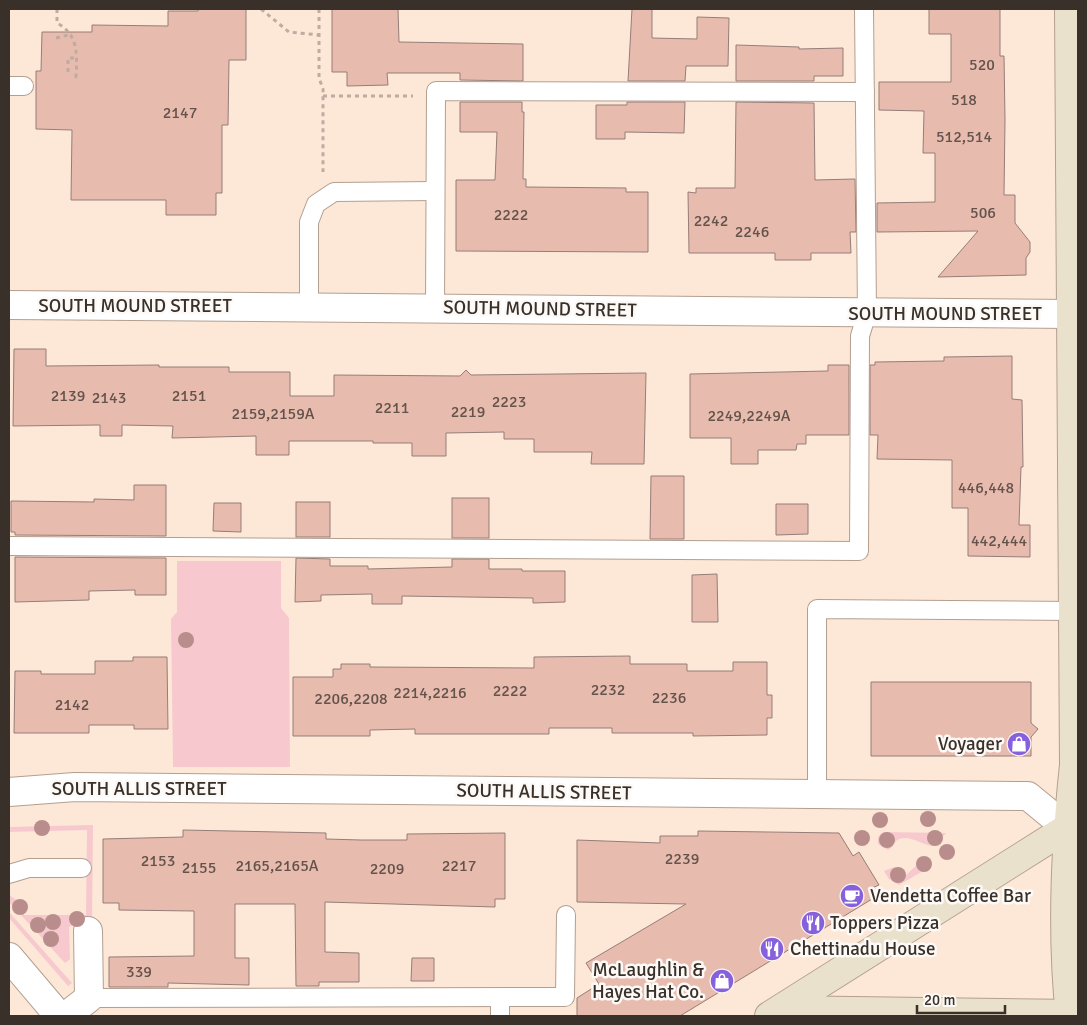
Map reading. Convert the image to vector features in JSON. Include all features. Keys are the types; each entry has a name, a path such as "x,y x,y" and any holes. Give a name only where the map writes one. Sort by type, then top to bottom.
{"street":[{"path":"774,1013 1072,1015 1065,977 1064,883 1073,825 1074,765 1069,9"},
{"name":"SOUTH MOUND STREET","path":"9,305 435,307 1071,314"},
{"name":"SOUTH ALLIS STREET","path":"9,792 75,787 1028,796 1073,825"},
{"path":"774,1013 1073,825"},
{"path":"66,1016 89,998 88,931"},
{"path":"9,957 59,1016"}],"lane":[{"path":"9,546 859,552 860,336 867,313 864,9"},
{"path":"435,307 436,91 865,92"},
{"path":"309,307 309,222 316,204 334,192 435,191"},
{"path":"817,794 817,610 1073,611"},
{"path":"9,874 29,868 82,868"},
{"path":"89,998 565,997 566,915"},
{"path":"500,997 500,1016"}],"path":[{"path":"57,9 58,23 72,34 77,58 76,77 78,77"},
{"path":"261,9 289,32 319,35"},
{"path":"319,9 319,78 323,96 323,199"},
{"path":"56,38 72,34"},
{"path":"68,72 68,58 77,58"},
{"path":"323,96 436,96"}],"shaded area":[{"path":"177,561 281,561 281,608 289,618 290,767 173,767 171,619 177,612"},
{"path":"93,825 92,924 74,924 69,927 70,959 65,963 9,902 9,895 24,905 24,915 86,915 87,830 9,832 9,827"},
{"path":"883,832 946,833 934,846 905,838 896,841 888,850 878,844 878,837"},
{"path":"923,862 930,867 899,885 889,879 884,871 894,867 900,876 905,876 919,863"},
{"path":"9,912 72,983 68,986 9,918"}],"building":[{"path":"198,9 246,9 246,60 229,60 228,125 222,125 222,193 216,193 216,215 166,215 166,200 71,200 72,130 36,129 36,71 41,71 42,32 92,32 92,25 168,26 168,11 198,11"},
{"path":"332,9 398,9 399,42 523,44 523,81 460,80 460,73 387,73 388,85 347,86 347,72 332,72"},
{"path":"632,9 652,9 652,38 697,39 697,17 729,18 728,66 686,66 685,81 628,81"},
{"path":"929,9 1000,9 1000,56 1004,56 1004,195 1015,195 1015,223 1030,242 1030,252 1026,258 1026,275 938,277 978,231 877,232 877,203 935,202 935,153 923,153 924,111 879,110 879,82 951,82 951,34 929,34"},
{"path":"736,45 799,47 799,49 843,48 843,76 814,76 814,81 736,81"},
{"path":"460,102 522,102 522,112 524,112 523,179 526,179 526,187 626,188 626,192 648,192 648,252 456,251 456,180 495,180 497,132 460,132"},
{"path":"627,102 685,102 684,133 625,132 625,139 596,139 596,105 627,105"},
{"path":"736,102 814,103 815,180 855,179 856,232 850,232 851,253 811,253 811,260 775,260 775,253 689,253 688,192 696,193 696,188 735,188"},
{"path":"14,349 46,349 46,366 159,365 159,367 229,367 229,372 290,372 290,396 334,396 334,375 460,376 466,370 471,375 646,373 644,464 591,464 592,452 534,452 534,439 504,439 504,432 446,433 446,456 412,456 412,443 373,443 373,441 289,441 289,455 256,455 256,436 172,438 173,426 122,425 122,436 100,436 100,425 13,426"},
{"path":"1012,356 1012,399 1022,400 1023,467 1021,467 1019,525 1030,525 1030,557 968,556 968,508 952,508 952,460 877,459 878,435 870,435 870,365 875,365 875,362 944,361 944,357"},
{"path":"828,365 849,365 849,435 806,435 806,444 797,444 796,450 758,450 758,464 731,464 731,438 690,438 690,374 828,371"},
{"path":"651,476 684,476 684,539 650,539"},
{"path":"134,485 166,485 166,536 15,535 15,532 11,532 11,501 94,502 94,499 134,500"},
{"path":"452,498 489,498 489,538 452,538"},
{"path":"296,502 330,502 330,537 296,537"},
{"path":"214,503 241,503 241,532 213,531"},
{"path":"776,504 808,504 808,534 776,535"},
{"path":"15,557 166,558 166,595 135,595 135,590 89,591 89,600 15,602"},
{"path":"296,558 330,559 330,566 368,566 368,569 452,567 452,559 489,559 489,569 565,571 565,602 533,603 533,598 402,596 402,604 372,604 372,594 321,595 321,601 295,602"},
{"path":"717,574 718,622 692,622 692,575"},
{"path":"630,656 630,664 687,664 687,671 733,671 733,662 767,662 767,695 772,695 772,718 767,718 767,735 693,736 693,733 612,733 612,728 549,728 549,734 415,734 415,729 370,730 370,736 293,736 293,677 333,677 333,669 341,669 341,664 370,664 370,667 534,668 534,657"},
{"path":"133,657 167,657 168,729 134,729 134,725 89,725 89,733 14,733 15,671 41,671 41,674 95,674 95,661 133,661"},
{"path":"871,682 1031,682 1031,723 1038,729 1031,737 1031,756 871,756"},
{"path":"183,830 326,833 326,839 361,840 407,840 407,834 505,833 505,899 495,899 495,907 325,902 325,952 359,953 359,982 319,982 319,986 296,986 295,904 235,904 235,958 249,958 249,985 168,983 168,987 109,987 109,957 194,956 194,911 119,910 119,903 103,903 103,839 183,837"},
{"path":"698,831 839,833 853,856 859,852 879,885 872,888 877,896 680,1016 577,1016 577,998 599,984 586,963 686,904 577,902 577,840 660,843 660,836 698,836"},
{"path":"412,958 434,958 434,981 411,981"}],"place":[{"name":"Voyager","path":"1019,744"},
{"name":"Vendetta Coffee Bar","path":"852,896"},
{"name":"Toppers Pizza","path":"813,923"},
{"name":"Chettinadu House","path":"772,949"},
{"name":"McLaughlin & Hayes Hat Co.","path":"722,981"}]}
